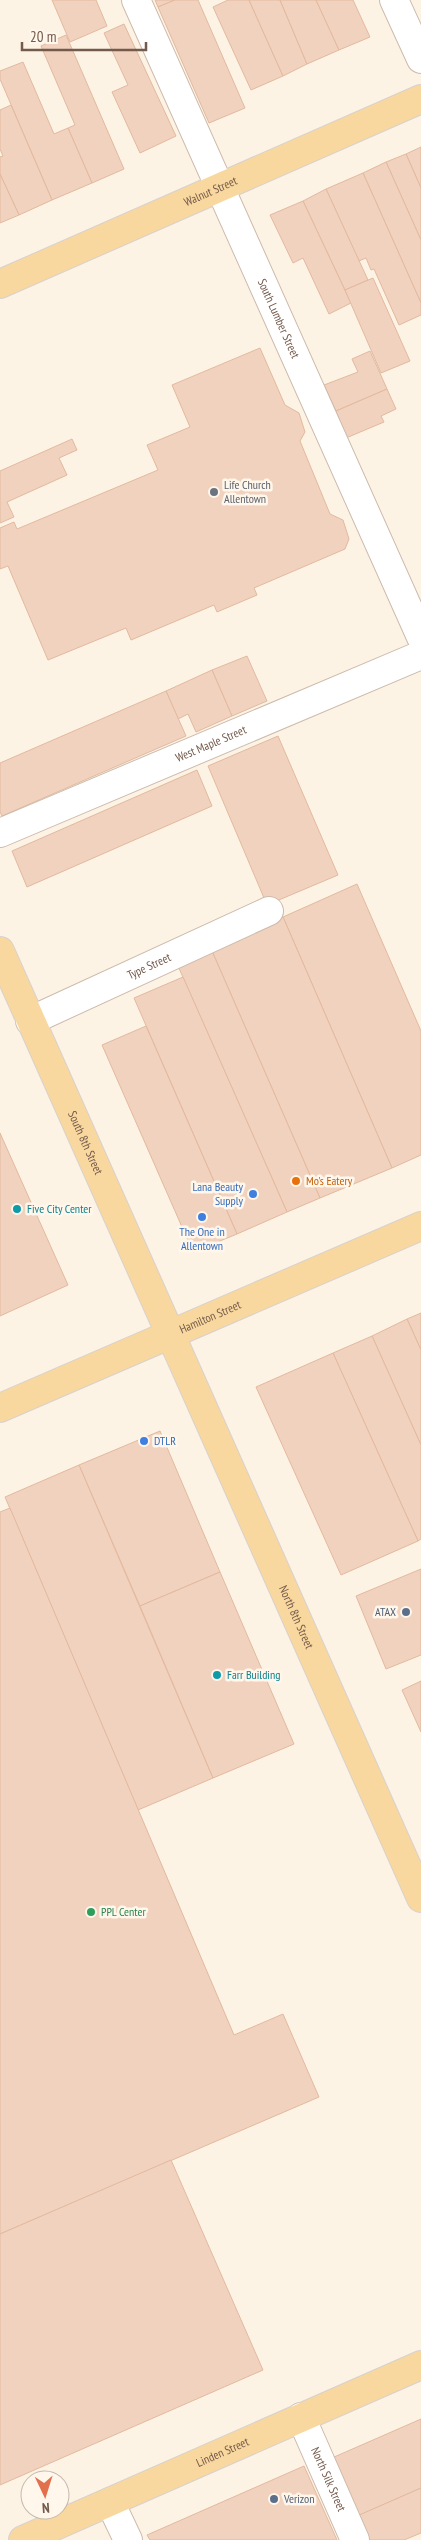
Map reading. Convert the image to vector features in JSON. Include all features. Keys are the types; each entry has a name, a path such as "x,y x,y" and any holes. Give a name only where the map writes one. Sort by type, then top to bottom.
{"main road":[{"name":"Walnut Street","path":"0,284 421,99"},
{"name":"South 8th Street","path":"0,951 169,1335"},
{"name":"Hamilton Street","path":"0,1408 421,1226"},
{"name":"North 8th Street","path":"169,1335 421,1898"},
{"name":"Linden Street","path":"23,2540 421,2365"}],"lane":[{"name":"South Lumber Street","path":"136,0 421,637"},
{"path":"394,0 421,59"},
{"name":"West Maple Street","path":"0,833 421,656"},
{"name":"Type Street","path":"30,1021 269,911"},
{"name":"North Silk Street","path":"301,2417 355,2540"},
{"path":"110,2502 128,2540"}],"building":[{"path":"52,0 96,0 107,26 70,42"},
{"path":"155,0 175,0 158,7"},
{"path":"175,0 198,0 245,108 209,123 158,7"},
{"path":"228,0 249,0 283,76 251,90 213,7"},
{"path":"249,0 280,0 307,64 283,76"},
{"path":"280,0 316,0 339,50 307,64"},
{"path":"316,0 353,0 370,37 339,50"},
{"path":"124,24 176,136 140,153 112,92 128,85 104,33"},
{"path":"66,35 124,169 92,183 68,128 75,125 41,46"},
{"path":"23,62 54,134 68,128 92,183 52,200 0,79 0,71"},
{"path":"11,105 52,200 19,215 0,174 0,157 3,156 0,149 0,110"},
{"path":"421,147 421,188 406,154"},
{"path":"406,154 421,188 421,240 386,162"},
{"path":"386,162 421,240 421,303 363,173"},
{"path":"363,173 421,303 421,315 399,325 374,269 371,270 366,258 359,261 326,189"},
{"path":"0,174 19,215 0,223"},
{"path":"326,189 368,280 345,290 303,201"},
{"path":"303,201 351,303 329,314 303,258 293,263 270,215"},
{"path":"373,278 410,361 381,373 345,290"},
{"name":"Life Church Allentown","path":"260,348 285,405 299,413 305,432 300,441 330,514 343,520 349,539 345,549 254,588 257,595 217,612 214,605 131,640 126,628 48,660 8,566 0,569 0,528 14,522 17,529 158,470 147,445 190,427 172,385"},
{"path":"370,351 387,389 336,411 324,385 358,372 352,359"},
{"path":"387,389 396,409 381,416 384,422 346,438 336,411"},
{"path":"72,439 77,450 59,458 67,475 7,502 14,517 0,523 0,471"},
{"path":"247,656 267,701 232,716 212,670"},
{"path":"212,670 232,716 196,732 188,714 178,719 166,691"},
{"path":"166,691 186,736 2,816 0,812 0,763"},
{"path":"278,736 338,875 267,905 208,766"},
{"path":"197,770 212,806 27,887 12,851"},
{"path":"357,884 421,1031 421,1155 392,1168 283,917"},
{"path":"283,917 392,1168 320,1198 212,951"},
{"path":"212,951 320,1198 287,1212 178,966"},
{"path":"183,977 287,1212 237,1234 134,998"},
{"path":"146,1026 237,1234 193,1252 102,1045"},
{"name":"Five City Center","path":"0,1133 68,1285 0,1316"},
{"path":"421,1313 421,1350 407,1319"},
{"path":"407,1319 421,1350 421,1445 372,1336"},
{"path":"372,1336 421,1445 421,1539 418,1541 333,1353"},
{"path":"333,1353 418,1541 341,1575 256,1387"},
{"path":"160,1431 220,1572 140,1606 79,1465"},
{"path":"79,1465 213,1778 138,1810 5,1497"},
{"name":"PPL Center","path":"10,1508 234,2035 283,2014 319,2097 0,2234 0,1512"},
{"path":"421,1569 421,1655 386,1669 356,1596"},
{"name":"Farr Building","path":"220,1572 294,1744 213,1778 140,1606"},
{"path":"421,1681 421,1732 402,1690"},
{"path":"171,2160 263,2370 34,2470 20,2470 20,2476 0,2485 0,2234"},
{"path":"421,2419 421,2488 351,2519 325,2461"},
{"name":"Verizon","path":"304,2466 337,2540 150,2540 147,2535"},
{"path":"421,2488 421,2533 404,2540 367,2540 357,2516"}],"place":[{"name":"Life Church Allentown","path":"214,492"},
{"name":"Mo's Eatery","path":"296,1181"},
{"name":"Lana Beauty Supply","path":"253,1194"},
{"name":"Five City Center","path":"17,1209"},
{"name":"The One in Allentown","path":"202,1217"},
{"name":"DTLR","path":"144,1441"},
{"name":"ATAX","path":"406,1612"},
{"name":"Farr Building","path":"217,1675"},
{"name":"PPL Center","path":"91,1912"},
{"name":"Verizon","path":"274,2499"}]}
